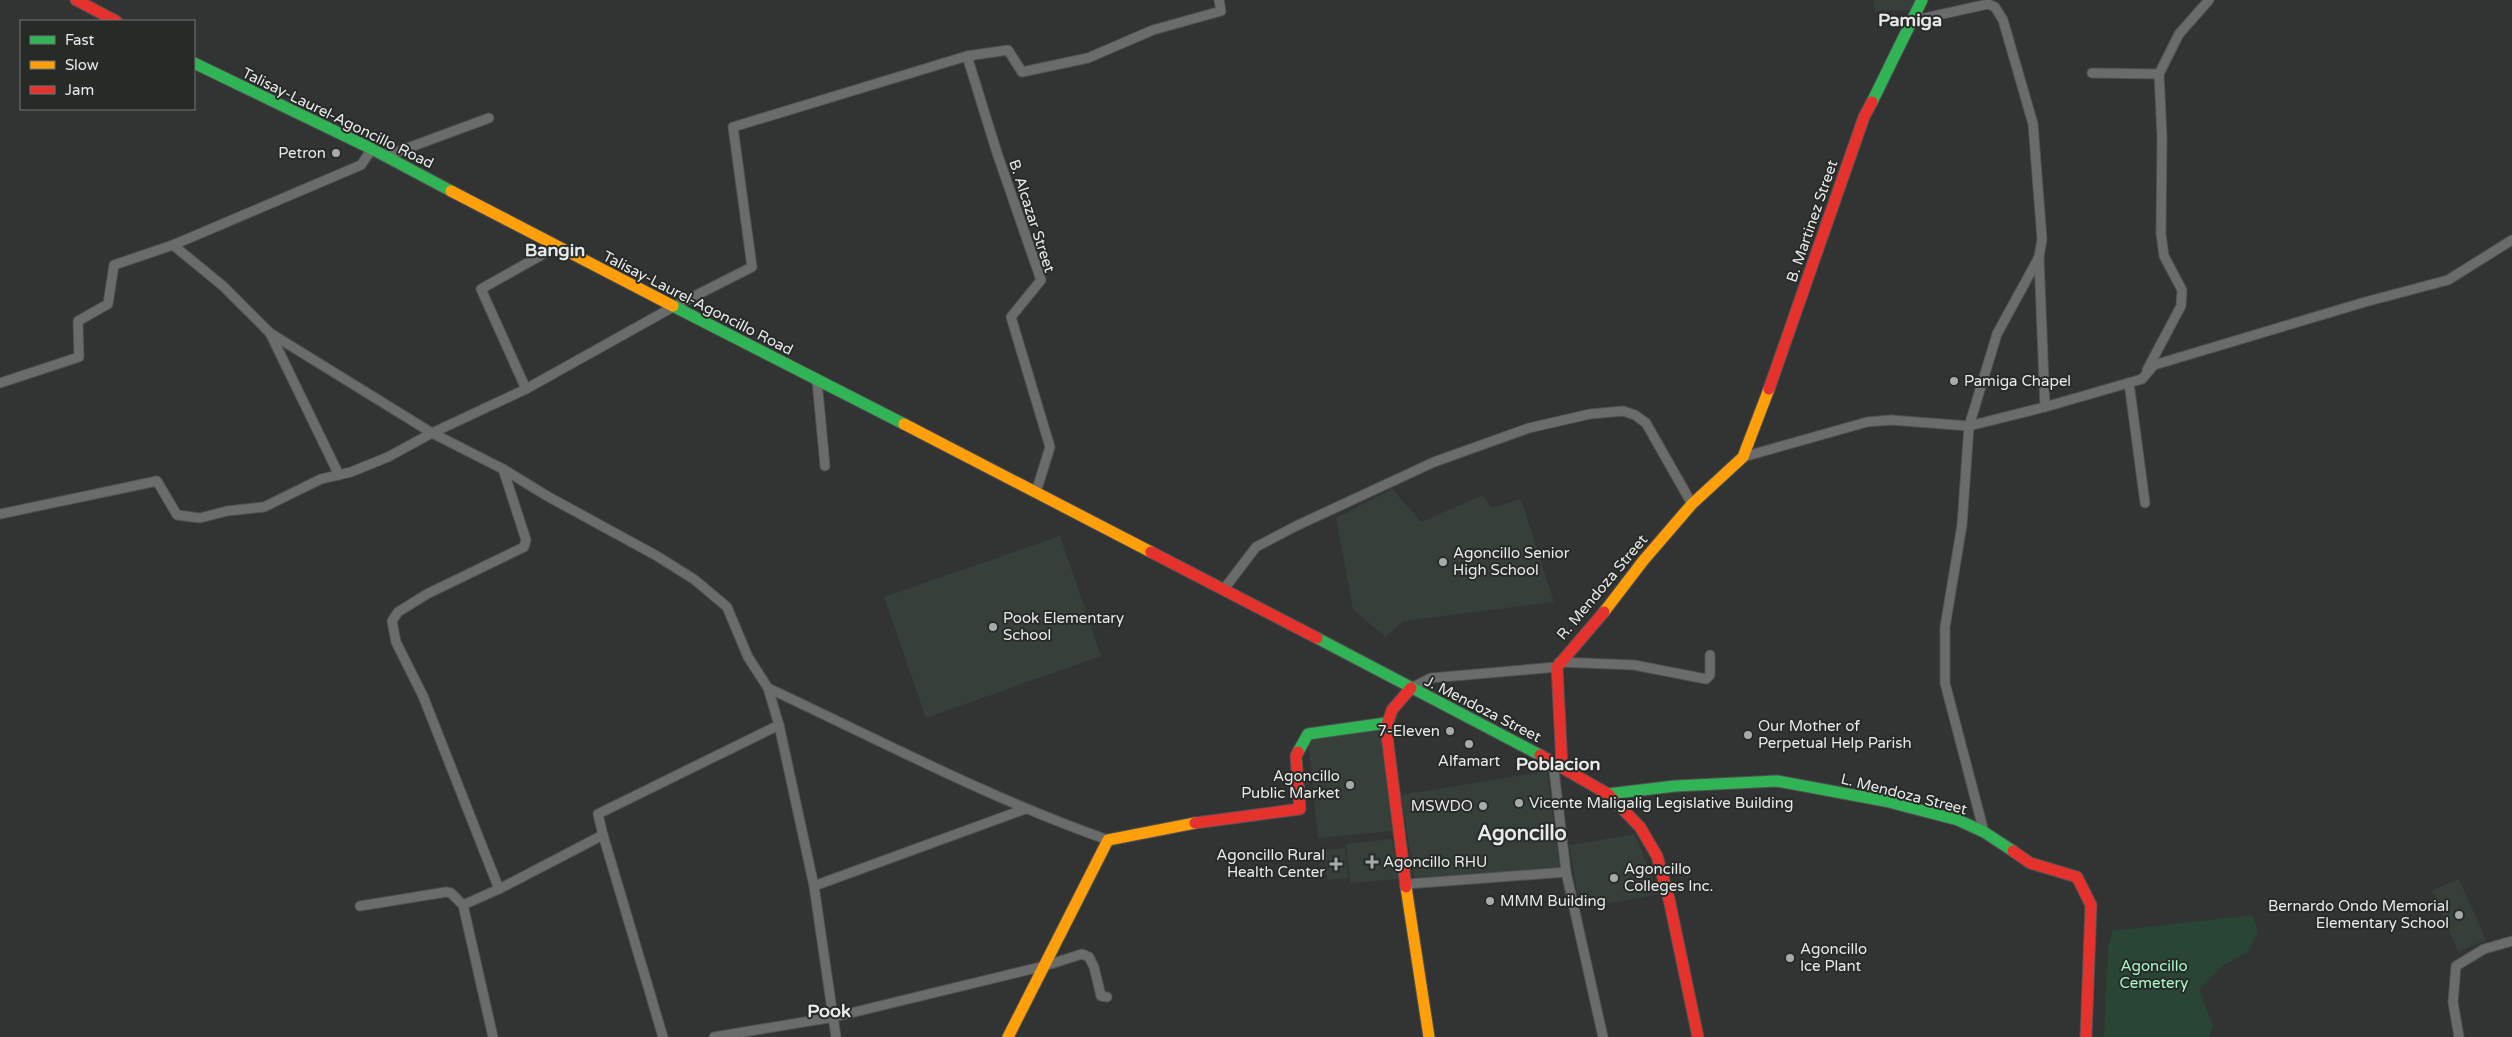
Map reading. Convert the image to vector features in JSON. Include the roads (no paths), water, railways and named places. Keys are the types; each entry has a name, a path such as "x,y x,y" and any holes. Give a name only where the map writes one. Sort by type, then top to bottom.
{"main road":[{"path":"76,0 114,20"},
{"name":"B. Martinez Street","path":"1743,457 1785,347 1864,117 1922,0"},
{"name":"Talisay-Laurel-Agoncillo Road","path":"195,64 386,156 556,248 1108,530"},
{"name":"R. Mendoza Street","path":"1558,664 1597,621 1643,561 1692,504 1743,457"},
{"name":"J. Mendoza Street","path":"1108,530 1558,764 1608,794 1640,827 1657,856 1669,899 1698,1037"},
{"path":"1558,664 1558,764"},
{"path":"1410,688 1392,710 1386,723 1398,831 1429,1037"},
{"path":"1008,1037 1108,840 1192,823 1300,808 1296,756 1308,734 1386,723"},
{"name":"L. Mendoza Street","path":"1608,794 1675,786 1777,781 1903,806 1958,820 1984,832 2030,863 2077,877 2084,886 2091,905 2086,1037"}],"street":[{"path":"0,514 157,481 177,515 200,518 227,511 264,507 321,479 339,475 388,457 432,433 526,389 673,307 752,267 733,127 968,56 1008,50 1022,72 1088,58 1153,30 1221,11 1219,0"},
{"path":"2142,379 2181,306 2182,290 2164,256 2161,234 2162,137 2159,74 2179,34 2209,0"},
{"path":"1911,21 1988,4 1996,7 2003,20 2032,124 2042,239 2039,257 2045,407"},
{"name":"B. Alcazar Street","path":"968,56 997,153 1029,250 1041,280 1010,316 1050,447 1036,492"},
{"path":"2092,73 2159,74"},
{"path":"386,156 489,118"},
{"path":"0,383 79,357 78,322 108,304 114,265 173,246 361,165 372,149"},
{"path":"1743,457 1867,422 1891,420 1969,426 2045,407 2142,379 2154,365 2365,302 2448,280 2512,240"},
{"path":"173,246 223,286 270,333 432,433 503,469 547,496 657,556 701,585 727,607 748,657 768,688 779,725 814,886 836,1037"},
{"path":"526,389 481,289 556,248"},
{"path":"1984,832 1945,683 1944,627 1962,525 1969,426 1997,334 2039,257"},
{"path":"270,333 339,475"},
{"path":"817,381 825,466"},
{"path":"2129,383 2145,503"},
{"path":"1224,589 1256,547 1296,526 1434,462 1529,428 1590,414 1623,411 1635,414 1646,423 1692,504"},
{"path":"499,889 423,696 396,642 392,621 398,612 428,594 524,547 526,540 503,469"},
{"path":"1410,688 1431,678 1558,664 1634,665 1706,679 1710,675 1710,655"},
{"path":"768,688 1025,809 1108,840"},
{"path":"663,1037 598,814 779,725"},
{"path":"1558,764 1566,872 1603,1037"},
{"path":"814,886 1025,809"},
{"path":"463,905 499,889 603,835"},
{"path":"1407,884 1566,872"},
{"path":"360,906 446,892 451,893 463,905 493,1037"},
{"path":"2459,1037 2453,1002 2456,966 2484,949 2512,941"},
{"path":"714,1037 834,1017 1044,966 1082,954 1089,957 1094,968 1100,996 1107,998"}],"place":[{"name":"Petron","path":"336,153"},
{"name":"Pamiga Chapel","path":"1954,381"},
{"name":"Agoncillo Senior High School","path":"1443,562"},
{"name":"Pook Elementary School","path":"993,627"},
{"name":"7-Eleven","path":"1450,731"},
{"name":"Our Mother of Perpetual Help Parish","path":"1748,735"},
{"name":"Alfamart","path":"1469,744"},
{"name":"Agoncillo Public Market","path":"1350,785"},
{"name":"Vicente Maligalig Legislative Building","path":"1519,803"},
{"name":"MSWDO","path":"1483,806"},
{"name":"Agoncillo RHU","path":"1372,862"},
{"name":"Agoncillo Rural Health Center","path":"1336,864"},
{"name":"Agoncillo Colleges Inc.","path":"1614,878"},
{"name":"MMM Building","path":"1490,901"},
{"name":"Bernardo Ondo Memorial Elementary School","path":"2459,915"},
{"name":"Agoncillo Ice Plant","path":"1790,958"}],"district":[{"name":"Pamiga","path":"1910,20"},
{"name":"Bangin","path":"555,250"},
{"name":"Poblacion","path":"1558,764"},
{"name":"Agoncillo","path":"1522,833"},
{"name":"Pook","path":"829,1011"}],"park label":[{"name":"Agoncillo Cemetery","path":"2154,974"}]}
